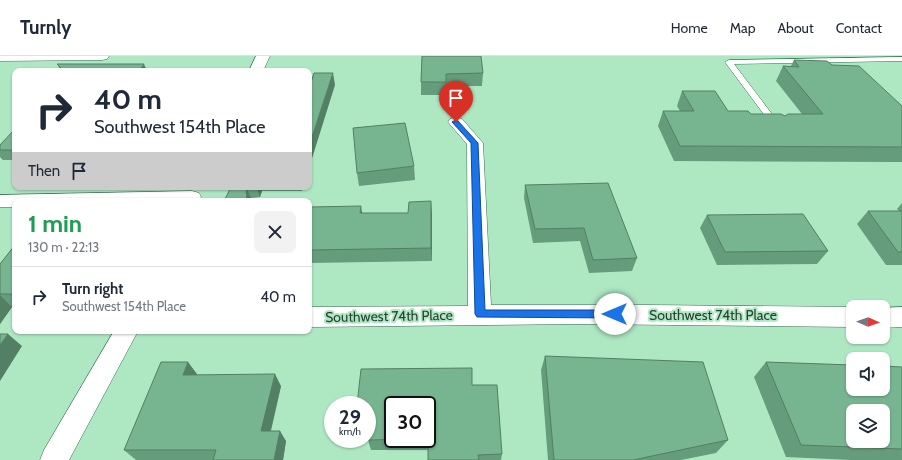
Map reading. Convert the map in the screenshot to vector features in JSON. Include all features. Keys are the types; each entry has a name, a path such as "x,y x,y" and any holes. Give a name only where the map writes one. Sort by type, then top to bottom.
{"street":[{"path":"0,57 102,56"},
{"path":"257,68 263,56"},
{"path":"456,122 475,143 480,314"},
{"path":"96,198 193,195"},
{"path":"0,201 12,201"},
{"name":"Southwest 74th Place","path":"312,317 480,314 846,317"},
{"path":"890,318 902,318"},
{"path":"54,460 124,334"}],"lane":[{"path":"777,126 730,62 902,59"},
{"path":"842,60 852,69"}],"building":[{"path":"422,56 481,56 483,73 446,74 446,82 421,82"},
{"path":"794,60 827,61 832,65 859,66 902,106 902,147 680,146 663,111 694,111 682,91 715,91 728,111 748,111 751,114 781,114 785,116 788,114 823,114 783,66 799,67"},
{"path":"57,64 144,64 141,68 61,68"},
{"path":"314,73 333,73 312,137 312,79"},
{"path":"405,123 414,166 357,173 353,128"},
{"path":"12,132 12,150 0,150 0,145"},
{"path":"608,183 637,258 593,260 584,228 535,229 525,185"},
{"path":"230,190 246,190 247,198 226,198"},
{"path":"431,201 431,248 312,250 312,207 361,206 360,213 408,213 409,202"},
{"path":"868,211 902,211 902,252 898,252"},
{"path":"803,214 828,251 725,252 707,215"},
{"path":"12,249 12,294 0,294 0,264"},
{"path":"0,334 8,334 0,345"},
{"path":"545,356 703,362 728,440 633,460 554,460"},
{"path":"161,362 188,362 183,375 275,374 261,431 280,431 274,460 213,460 216,450 124,450"},
{"path":"766,362 846,365 846,396 890,396 890,366 902,367 902,449 877,448 890,448 890,404 846,404 846,447 801,445"},
{"path":"472,368 472,385 497,385 502,454 478,455 479,460 428,460 428,448 436,448 436,396 384,396 384,440 376,440 376,396 358,396 361,369"}],"route":[{"path":"456,122 475,143 480,314 615,314"}]}
